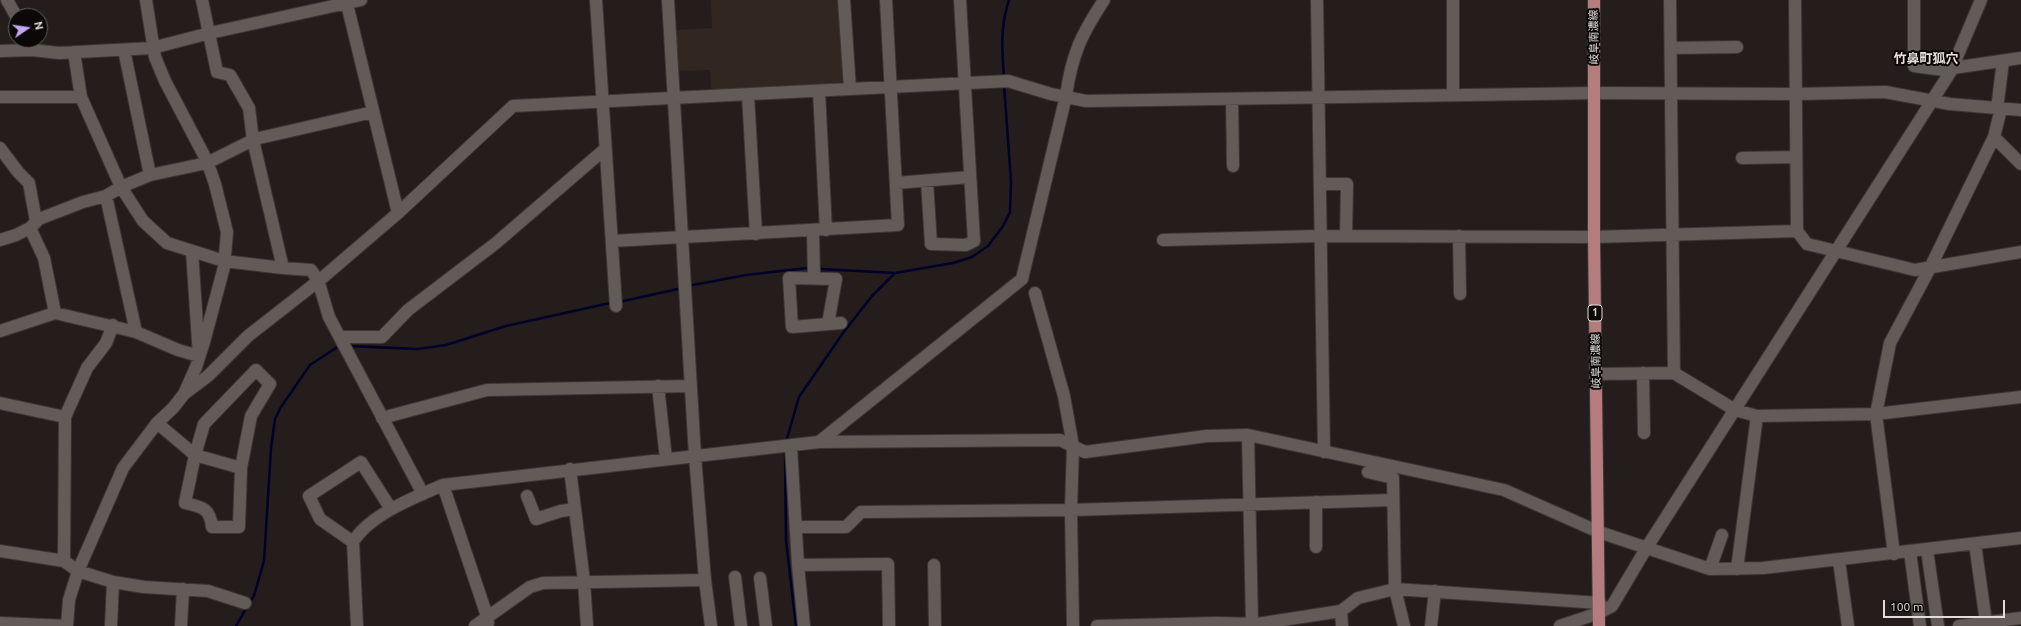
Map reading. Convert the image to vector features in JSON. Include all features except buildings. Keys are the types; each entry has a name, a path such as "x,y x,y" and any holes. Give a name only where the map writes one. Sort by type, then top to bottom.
{"main road":[{"name":"岐阜南濃線","path":"1594,0 1594,237 1599,532 1599,626"}],"street":[{"path":"146,0 152,48 165,81 207,163 215,184 226,232 224,261 199,356 184,394"},
{"path":"202,0 217,72 230,75 249,108 253,140 283,268"},
{"path":"41,48 59,53 152,48 210,33 361,0"},
{"path":"596,0 616,306"},
{"path":"668,0 690,386 705,580 711,626"},
{"path":"844,0 850,89"},
{"path":"612,241 898,225 886,0"},
{"path":"927,181 931,244 966,245 974,241 960,0"},
{"path":"819,442 1022,279 1066,96 1070,67 1082,35 1104,0"},
{"path":"1317,0 1324,452"},
{"path":"1453,0 1453,95"},
{"path":"1670,0 1674,373"},
{"path":"1795,0 1797,231 1806,244 1915,270 2021,252"},
{"path":"1914,0 1914,66 1952,70 2021,58"},
{"path":"1097,626 1252,624 1341,611 1358,598 1395,589 1435,591 1599,608 1612,606 1647,547 1952,70 1981,0"},
{"path":"347,2 398,213"},
{"path":"1671,48 1736,47"},
{"path":"0,51 15,48"},
{"path":"124,50 150,175"},
{"path":"74,52 81,97 121,187 143,221 167,243 224,261 311,270 318,280 329,317 423,494"},
{"path":"1894,554 1876,414 1890,342 1930,268 1994,138 1999,109 2003,61"},
{"path":"0,623 67,626 69,600 78,570 123,468 135,449 157,423 173,408 184,394 208,376 248,336 398,213 513,106 1008,81 1050,94 1086,101 1595,93 1796,94 1885,92 1933,101 1999,109 2021,110"},
{"path":"819,91 826,230"},
{"path":"748,95 756,234"},
{"path":"0,97 81,97"},
{"path":"1232,99 1233,166"},
{"path":"0,240 16,235 33,225 84,202 106,196 121,187 150,175 207,163 253,140 373,112"},
{"path":"1994,138 2021,164"},
{"path":"0,148 18,172 29,183 33,225 44,258 55,313"},
{"path":"340,337 382,337 408,310 496,243 605,148"},
{"path":"1742,158 1796,157"},
{"path":"896,183 970,177"},
{"path":"1320,184 1347,184 1346,236"},
{"path":"106,196 136,332"},
{"path":"812,231 814,278"},
{"path":"1163,240 1320,236 1594,237 1797,231"},
{"path":"1459,236 1460,294"},
{"path":"192,251 199,356"},
{"path":"828,324 836,279 789,278 792,327 841,323"},
{"path":"1035,293 1064,396 1073,446 1071,510 1073,626"},
{"path":"0,331 55,313 113,325 151,337 178,350 199,356"},
{"path":"64,561 65,417 87,368 106,343 113,325"},
{"path":"256,370 270,384 251,416 241,468 239,527 212,527 211,517 202,508 185,503 195,455 204,424 256,370"},
{"path":"1643,373 1644,433"},
{"path":"1596,374 1674,373 1735,410 1757,416 1876,414 2021,397"},
{"path":"658,386 666,459"},
{"path":"382,418 486,390 690,386"},
{"path":"0,403 65,417"},
{"path":"1737,569 1757,416"},
{"path":"157,423 195,455 241,468"},
{"path":"1248,435 1252,624"},
{"path":"357,626 352,542 358,533 391,509 443,485 570,469 787,447 819,442 1060,440 1085,452 1207,436 1248,435 1504,490 1599,532 1710,569 1763,568 1894,554 2021,538"},
{"path":"787,447 796,527 804,626"},
{"path":"352,542 320,519 309,496 361,462 391,509"},
{"path":"570,469 584,581 587,626"},
{"path":"1368,472 1393,478 1395,589 1404,626"},
{"path":"443,485 488,621"},
{"path":"527,496 536,519 561,511 575,509"},
{"path":"796,527 846,527 861,512 1071,510 1393,500"},
{"path":"1316,502 1316,547"},
{"path":"1710,569 1722,534"},
{"path":"1975,544 1986,622"},
{"path":"1927,550 1938,626"},
{"path":"0,551 64,561 78,570 113,582 144,587 208,591 245,603"},
{"path":"1910,552 1920,626"},
{"path":"1839,560 1848,626"},
{"path":"798,565 888,564 889,626"},
{"path":"934,565 935,626"},
{"path":"735,577 740,626"},
{"path":"760,578 766,626"},
{"path":"475,626 488,621 530,587 543,582 705,580"},
{"path":"111,626 113,582"},
{"path":"181,626 183,589"},
{"path":"1431,626 1435,591"},
{"path":"1560,626 1599,608"},
{"path":"1341,611 1342,626"},
{"path":"1959,626 2021,618"}],"shaded area":[{"path":"711,0 839,0 843,84 711,90 710,70 678,71 676,30 712,28"}],"waterway":[{"path":"1004,78 1002,48 1003,29 1009,0"},
{"path":"820,269 895,273 953,263 972,257 988,246 1003,226 1010,212 1011,181 1004,85"},
{"path":"693,285 746,275 807,268"},
{"path":"786,442 799,397 843,333 872,296 895,273"},
{"path":"619,302 678,289"},
{"path":"349,346 418,349 446,345 506,326 610,303"},
{"path":"249,603 254,596 264,561 271,448 275,419 281,407 310,365 336,348"},
{"path":"785,449 786,541 796,626"},
{"path":"236,626 247,607"}],"district":[{"name":"竹鼻町狐穴","path":"1926,59"}]}
